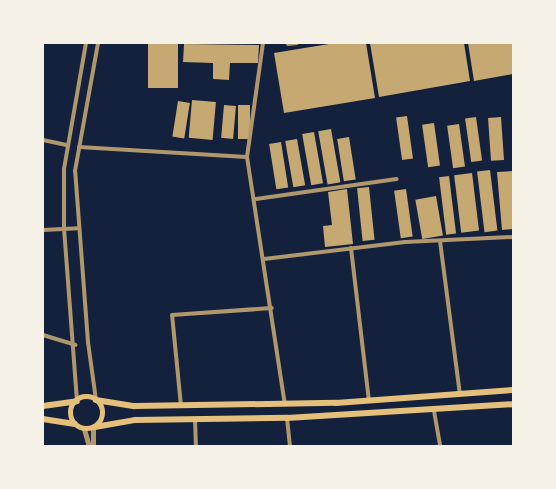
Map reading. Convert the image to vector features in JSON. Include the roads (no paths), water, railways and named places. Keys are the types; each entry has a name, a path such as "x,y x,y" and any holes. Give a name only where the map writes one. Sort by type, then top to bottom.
{"main road":[{"path":"43,406 77,401 86,397 135,406 181,406 369,401 513,390"},
{"path":"94,427 103,414 96,400"},
{"path":"76,424 71,414 77,401"},
{"path":"43,420 76,424 84,429 135,420 287,418 434,411 513,404"}],"street":[{"path":"77,401 75,345 64,229 66,145 86,43"},
{"path":"96,400 78,228 75,171 98,43"},
{"path":"264,43 248,156 256,199 286,404"},
{"path":"288,44 297,43"},
{"path":"43,140 66,145"},
{"path":"79,147 248,156"},
{"path":"256,199 397,179"},
{"path":"43,230 78,228"},
{"path":"264,259 351,248 513,237"},
{"path":"440,241 460,394"},
{"path":"351,248 369,401"},
{"path":"181,406 172,315 272,308"},
{"path":"43,336 75,345"},
{"path":"434,411 440,446"},
{"path":"287,418 290,446"},
{"path":"195,419 196,446"},
{"path":"94,427 94,446"},
{"path":"84,429 89,446"}]}
